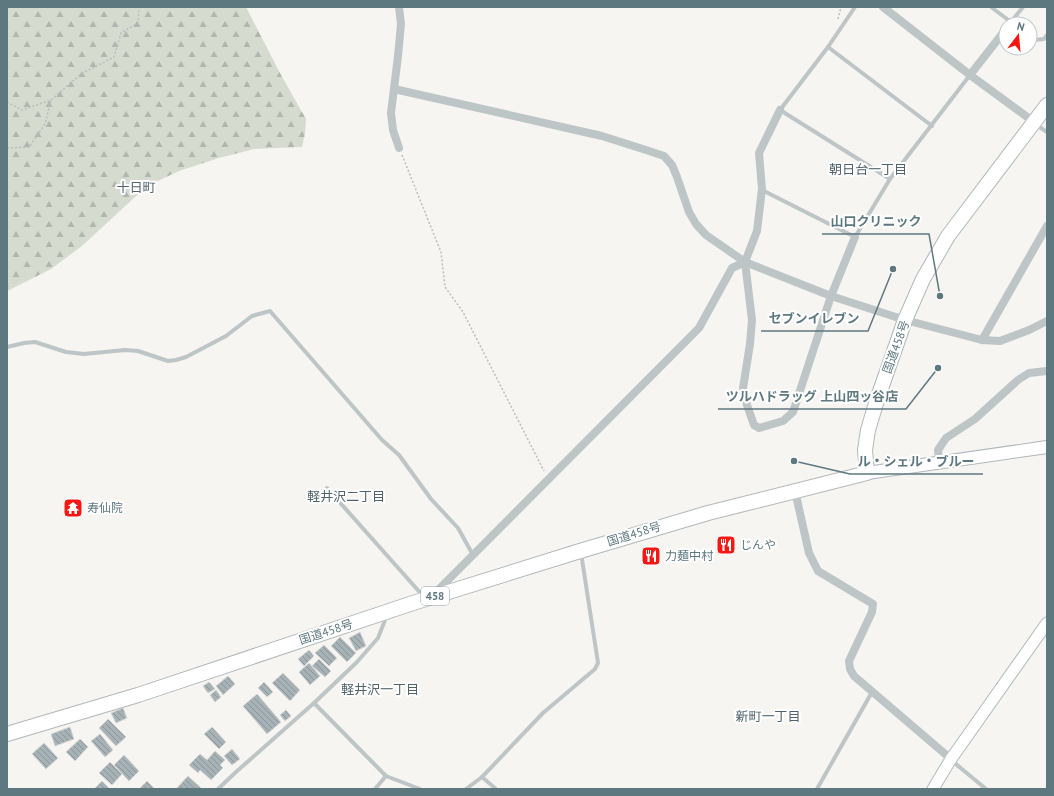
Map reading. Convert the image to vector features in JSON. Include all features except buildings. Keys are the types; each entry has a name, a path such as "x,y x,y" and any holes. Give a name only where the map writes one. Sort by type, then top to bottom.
{"highway":[{"name":"国道458号","path":"7,734 138,695 389,611 708,512 867,473 865,450 868,430 905,320 923,279 948,236 1047,106"}],"main road":[{"path":"867,473 1047,446"}],"street":[{"path":"399,7 401,24 391,113 393,130 399,148"},
{"path":"883,7 970,75 1034,122"},
{"path":"970,75 998,40"},
{"path":"394,89 602,136 664,156 672,165 678,177 689,212 696,224 706,235 745,262 831,296 905,320 982,340 1000,341 1029,330 1047,321"},
{"path":"780,110 759,153 762,189 757,231 745,262 752,320 750,344 742,388 746,405 754,425 759,428 782,421 793,412 831,296 855,237"},
{"path":"982,340 1047,226"},
{"path":"427,599 473,556 699,328 732,268 745,262"},
{"path":"939,462 938,450 946,438 976,419 1018,380 1028,373 1047,371"},
{"path":"795,491 809,553 818,572 873,604 872,612 849,661 850,669 854,676 951,759"},
{"path":"933,789 951,759 1047,623"}],"lane":[{"path":"855,7 828,47 780,110 890,179"},
{"path":"991,7 1000,16"},
{"path":"1016,16 1023,7"},
{"path":"1038,40 1044,40 1047,35"},
{"path":"828,47 932,126"},
{"path":"762,189 855,237 890,179 970,75"},
{"path":"1034,122 1047,132"},
{"path":"7,347 35,342 66,352 84,354 125,350 138,351 168,361 176,360 186,357 226,336 252,316 270,311 382,440 399,455 431,499 458,528 473,556"},
{"path":"326,488 427,599"},
{"path":"466,789 482,777 543,713 595,669 598,663 580,551"},
{"path":"218,789 314,703 357,662 378,638 389,611"},
{"path":"817,789 872,692"},
{"path":"314,703 386,776 420,789"},
{"path":"951,759 986,789"},
{"path":"375,789 386,776"},
{"path":"482,777 496,789"}],"path":[{"path":"7,102 22,110 51,100 82,74 114,57 121,33 138,23 140,7"},
{"path":"838,21 840,7"},
{"path":"7,148 29,147 45,124 51,100"},
{"path":"399,148 441,252 445,287 463,312 548,480"}],"green space":[{"path":"7,7 246,7 281,75 306,119 302,147 254,149 219,158 179,171 147,186 82,246 51,269 7,291"}],"place":[{"name":"セブンイレブン","path":"893,269"},
{"name":"山口クリニック","path":"940,296"},
{"name":"ツルハドラッグ 上山四ッ谷店","path":"938,368"},
{"name":"ル・シェル・ブルー","path":"794,461"},
{"name":"寿仙院","path":"73,508"},
{"name":"じんや","path":"726,545"},
{"name":"力麺中村","path":"651,556"}],"district":[{"name":"朝日台一丁目","path":"868,169"},
{"name":"十日町","path":"136,187"},
{"name":"軽井沢二丁目","path":"346,496"},
{"name":"軽井沢一丁目","path":"380,689"},
{"name":"新町一丁目","path":"768,716"}]}
